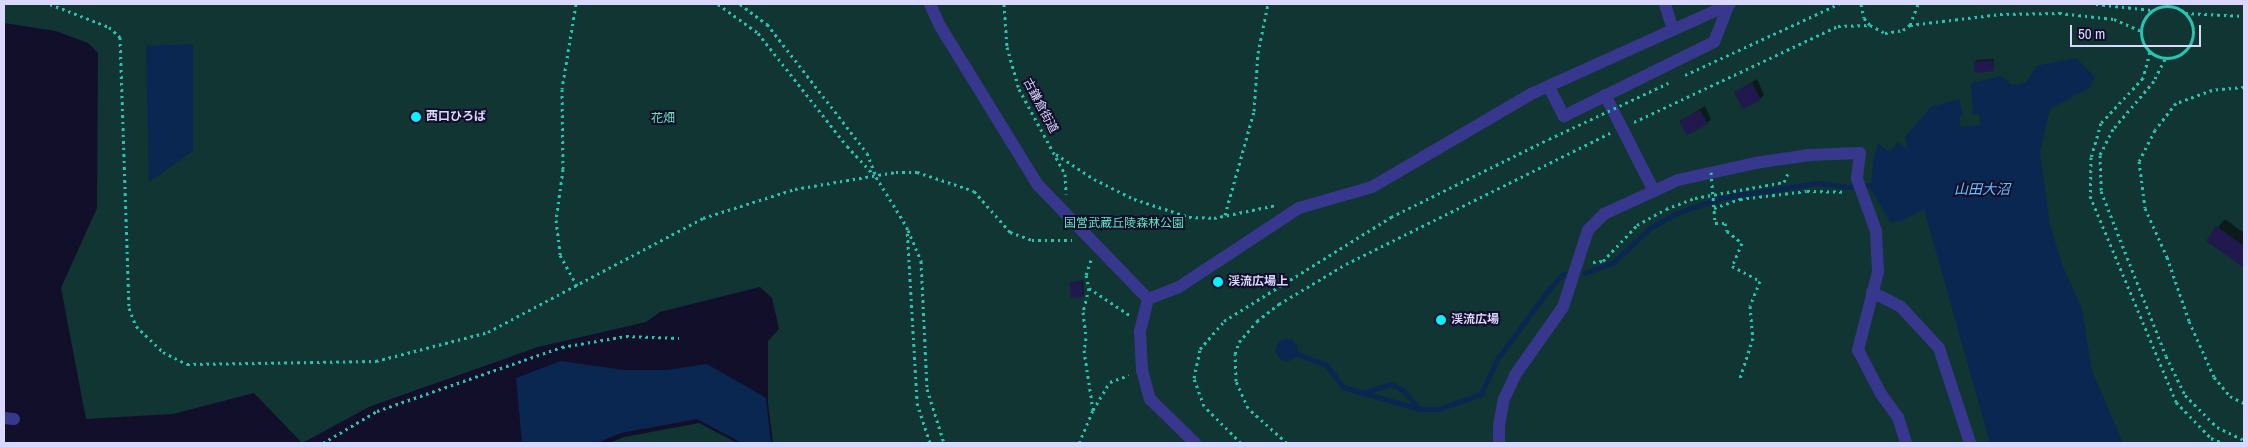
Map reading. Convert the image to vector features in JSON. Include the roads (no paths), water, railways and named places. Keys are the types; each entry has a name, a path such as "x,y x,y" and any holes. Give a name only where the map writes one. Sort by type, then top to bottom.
{"street":[{"path":"930,4 940,26 1038,185 1148,298"},
{"path":"1665,4 1673,30"},
{"path":"1148,298 1179,287 1299,208 1372,187 1549,87 1729,4"},
{"path":"1549,87 1564,116 1714,42 1729,4"},
{"path":"1605,95 1654,191"},
{"path":"1499,443 1498,426 1504,399 1515,375 1563,307 1588,230 1604,214 1678,180 1711,172 1796,156 1860,153 1857,179 1876,231 1878,272 1858,350 1881,394 1898,417 1906,443"},
{"path":"1872,292 1900,306 1939,348 1970,443"},
{"path":"1148,298 1142,323 1142,370 1150,399 1194,443"}],"water":[{"path":"193,44 193,151 149,182 146,46"},
{"name":"山田大沼","path":"2076,58 2095,77 2089,88 2050,109 2040,152 2050,225 2063,267 2082,309 2092,371 2123,443 1990,443 1924,209 1901,221 1890,222 1871,189 1873,160 1878,144 1890,152 1898,142 1908,150 1905,137 1931,107 1959,99 1963,116 1959,117 1961,127 1981,125 1979,114 1973,115 1971,83 2001,76 2012,85 2026,83 2036,66"},
{"path":"1287,339 1295,342 1298,350 1295,358 1287,361 1279,358 1276,350 1279,342"},
{"path":"561,361 623,370 667,370 707,364 766,398 771,443 742,443 697,419 621,433 597,443 522,443 516,378"}],"waterway":[{"path":"1585,273 1614,262 1650,228 1677,213 1721,198 1817,183 1849,187 1871,185"},
{"path":"1298,354 1326,365 1343,387 1419,409 1439,409 1481,394 1498,358 1549,289 1562,275 1568,274"},
{"path":"1362,393 1391,384 1403,390 1419,409"}],"place":[{"name":"西口ひろば","path":"416,117"},
{"name":"渓流広場上","path":"1218,282"},
{"name":"渓流広場","path":"1441,320"}],"park label":[{"name":"花畑","path":"663,119"},
{"name":"国営武蔵丘陵森林公園","path":"1124,224"}]}
